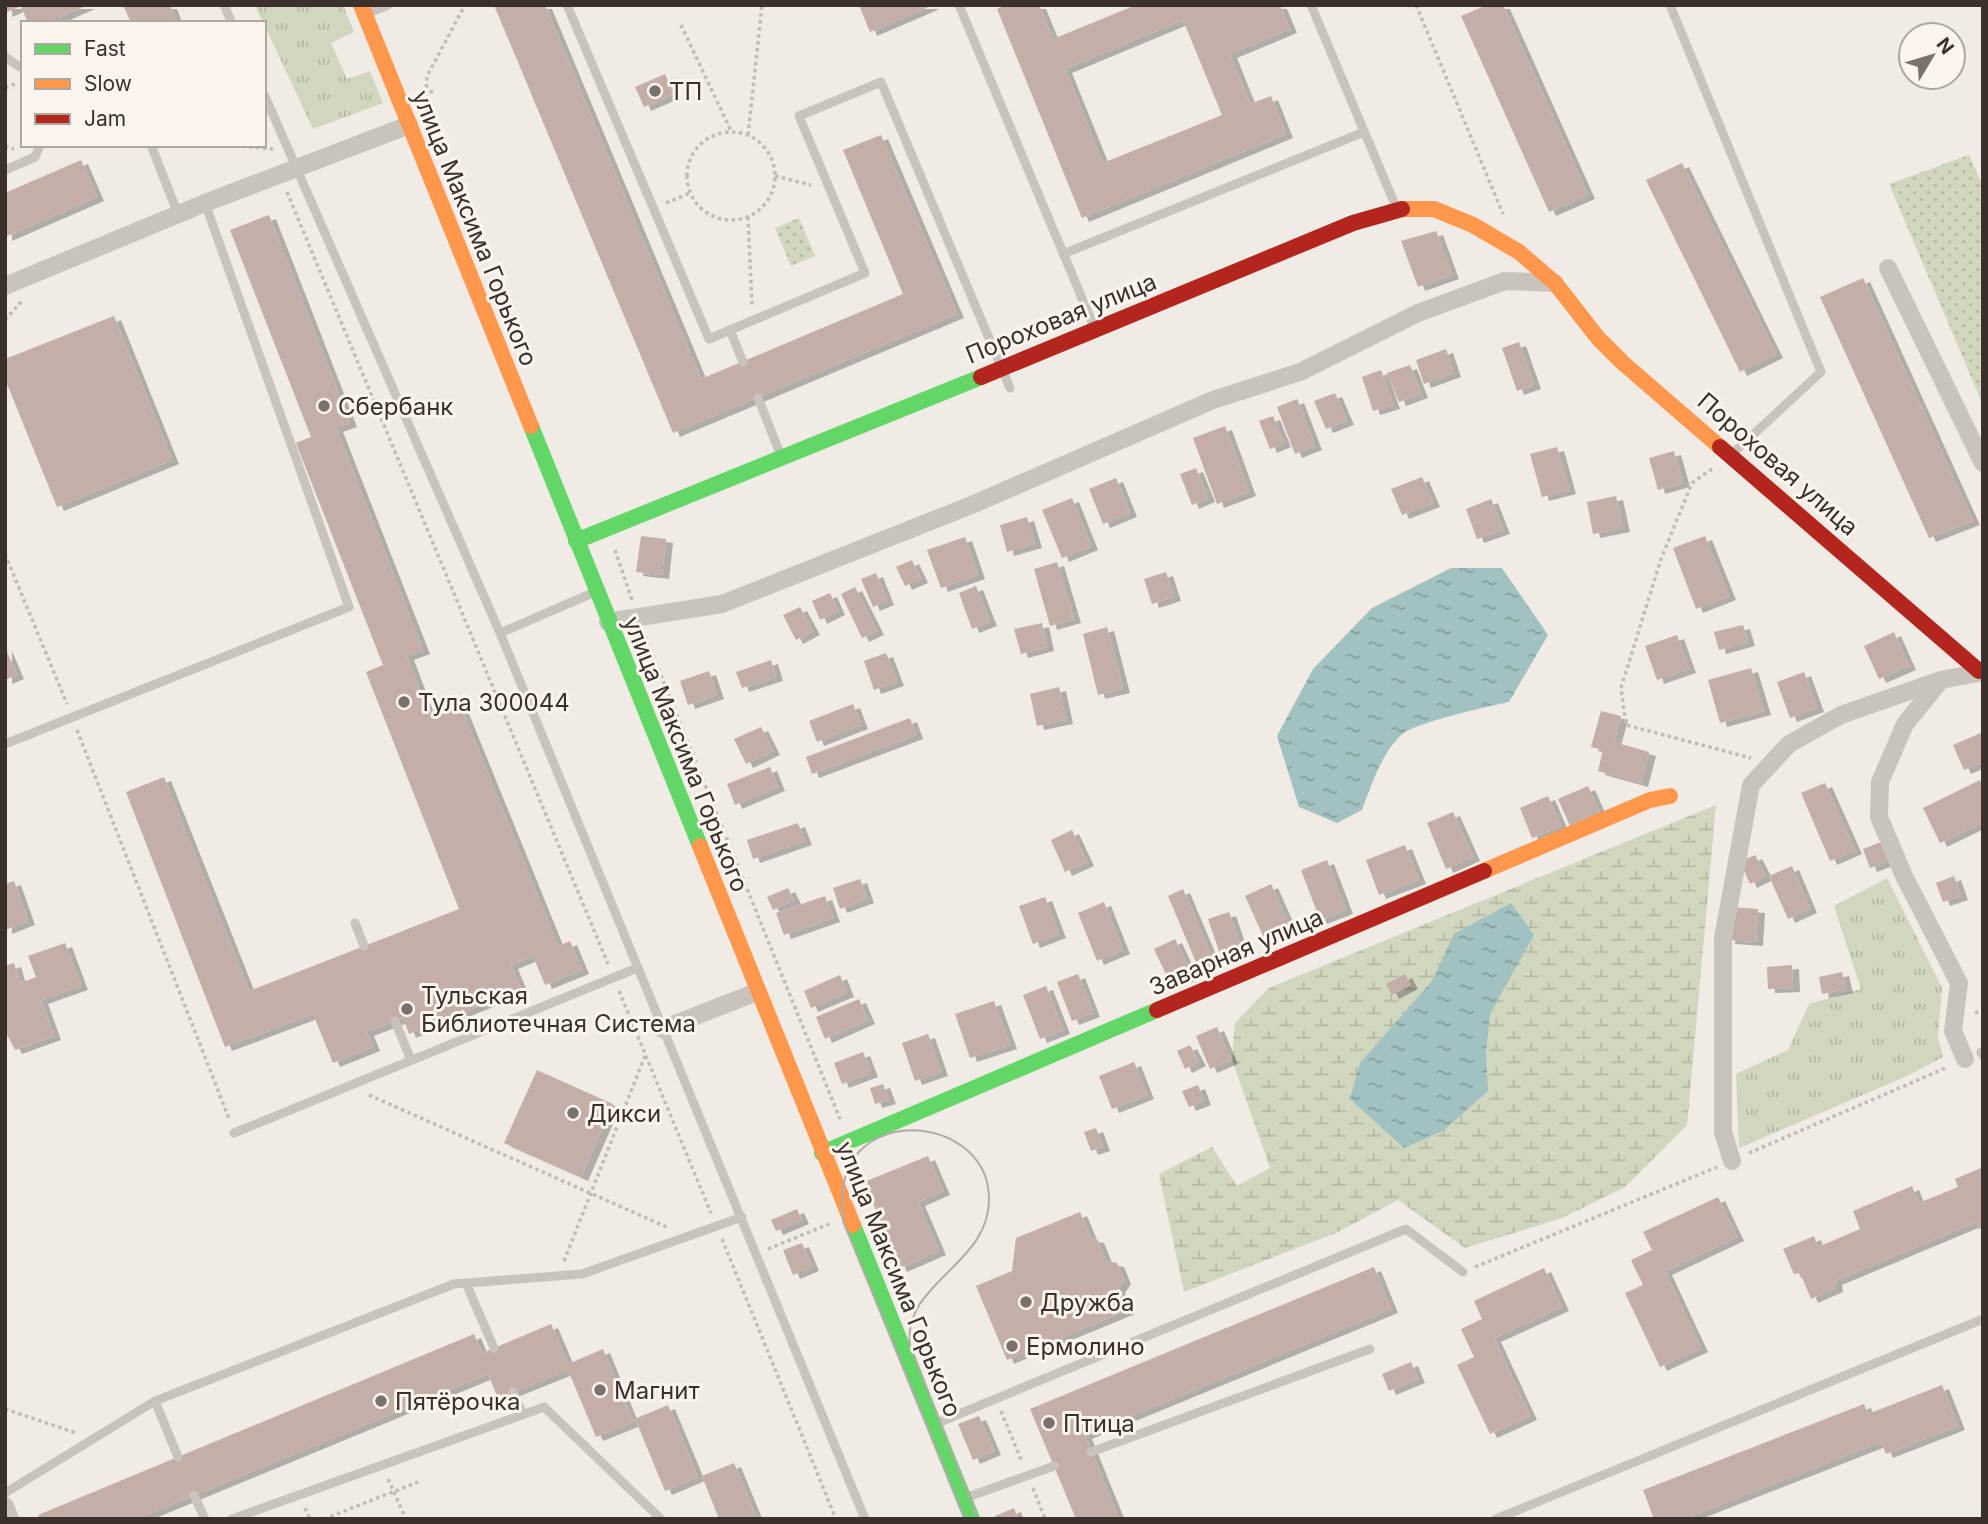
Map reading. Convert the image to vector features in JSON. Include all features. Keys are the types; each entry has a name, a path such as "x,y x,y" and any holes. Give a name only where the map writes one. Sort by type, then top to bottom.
{"street":[{"name":"улица Максима Горького","path":"363,10 757,992 972,1519"},
{"path":"5,286 205,203 409,125"},
{"name":"Пороховая улица","path":"576,541 1096,331 1353,223 1397,208 1434,209 1472,225 1519,252 1555,283 1598,338 1623,363 1981,671"},
{"path":"1888,268 1983,463"},
{"path":"608,622 722,604 974,503 1213,400 1300,372 1418,313 1506,281 1555,283"},
{"path":"1732,1161 1723,1132 1723,938 1751,785 1788,744 1841,715 1941,680 1981,671"},
{"path":"1941,680 1905,724 1880,782 1879,817 1904,876 1959,983 1953,1031 1976,1056"},
{"name":"Заварная улица","path":"822,1153 1650,800 1670,796"},
{"path":"662,1029 757,992"}],"lane":[{"path":"224,5 231,21"},
{"path":"363,10 387,5"},
{"path":"567,5 709,339 865,273 799,116 881,82 1010,388"},
{"path":"959,5 1096,331"},
{"path":"1311,5 1397,208"},
{"path":"1670,5 1821,372 1731,455"},
{"path":"5,57 21,67"},
{"path":"266,98 500,632 865,1519"},
{"path":"1063,254 1364,132"},
{"path":"5,170 35,157 39,147"},
{"path":"152,147 178,214"},
{"path":"5,744 349,607 205,203"},
{"path":"730,330 743,362"},
{"path":"758,398 782,458"},
{"path":"500,632 596,592"},
{"path":"355,923 364,946"},
{"path":"234,1133 637,968"},
{"path":"395,1021 411,1060"},
{"path":"5,1493 155,1401 454,1284 582,1274 742,1217"},
{"path":"934,1425 1406,1228 1463,1272"},
{"path":"466,1283 494,1348"},
{"path":"1496,1519 1983,1318"},
{"path":"1091,1452 1370,1349"},
{"path":"513,1392 523,1415"},
{"path":"155,1401 178,1457"},
{"path":"232,1519 544,1407 661,1519"},
{"path":"964,1499 1054,1466"},
{"path":"194,1495 205,1519"}],"path":[{"path":"433,91 426,94 427,76 465,5"},
{"path":"748,135 762,5"},
{"path":"1416,5 1504,215"},
{"path":"681,25 731,131"},
{"path":"5,88 21,81"},
{"path":"731,131 748,135 763,145 772,159 775,176 772,193 763,208 748,217 731,221 714,217 700,208 690,193 687,176 690,159 699,145 714,135 731,131"},
{"path":"255,147 289,150"},
{"path":"269,148 717,1225 836,1519"},
{"path":"775,176 830,190"},
{"path":"653,209 690,193"},
{"path":"748,217 753,320"},
{"path":"1731,455 1692,483 1661,559 1620,688 1626,725 1771,763"},
{"path":"608,528 638,618 849,1141"},
{"path":"5,554 72,717 234,1133"},
{"path":"558,1276 646,1055"},
{"path":"348,1085 687,1236"},
{"path":"757,1254 848,1216"},
{"path":"996,1399 1045,1519"},
{"path":"5,1409 92,1438"},
{"path":"324,1519 418,1482"},
{"path":"393,1490 406,1519"}],"green space":[{"path":"255,5 343,5 354,32 331,43 347,79 370,71 383,103 313,129 266,29 266,21 262,21"},
{"path":"1969,155 1983,186 1983,405 1889,184"},
{"path":"799,218 815,256 791,266 775,228"},
{"path":"1716,805 1687,1125 1625,1187 1562,1218 1465,1248 1398,1200 1338,1232 1184,1292 1159,1174 1212,1147 1237,1186 1270,1168 1232,1060 1235,1023 1269,988"},
{"path":"1887,878 1942,988 1938,1037 1943,1057 1907,1076 1739,1148 1736,1074 1788,1050 1809,1004 1861,989 1834,906"}],"water":[{"path":"1451,568 1502,568 1548,635 1509,702 1435,720 1400,736 1382,761 1362,810 1337,823 1299,807 1277,736 1313,669 1372,608"},
{"path":"1511,903 1534,935 1490,1014 1486,1055 1488,1091 1443,1131 1404,1148 1350,1099 1360,1063 1432,981 1454,934"}],"building":[{"path":"5,5 88,5 52,21 27,21 21,6 5,13"},
{"path":"123,5 170,5 176,21 130,21"},
{"path":"494,5 545,5 701,379 903,294 843,150 881,135 957,314 673,433"},
{"path":"859,5 933,5 870,32"},
{"path":"1006,5 1039,5 1053,39 1136,5 1280,5 1290,29 1230,54 1250,104 1271,96 1286,134 1082,218 997,9","holes":["1183,20 1222,115 1103,163 1065,69"]},
{"path":"1487,5 1503,5 1588,195 1549,212 1461,16"},
{"name":"ТП","path":"665,74 674,94 644,107 635,87"},
{"path":"81,160 97,197 5,237 5,193"},
{"path":"1682,163 1776,354 1740,372 1646,180"},
{"path":"269,215 350,423 336,428 423,650 407,656 428,712 458,700 558,946 570,941 582,970 545,985 533,956 511,965 521,989 409,1034 403,1018 367,1032 373,1047 333,1063 313,1014 225,1047 126,792 164,777 249,991 459,909 366,672 383,665 296,443 311,437 230,230"},
{"path":"1436,231 1452,275 1418,287 1401,241"},
{"path":"1863,278 1973,521 1929,538 1820,297"},
{"path":"114,316 172,460 57,507 5,379 5,359"},
{"path":"1519,342 1534,385 1517,391 1502,348"},
{"path":"1446,349 1454,373 1424,384 1416,360"},
{"path":"1410,365 1421,394 1399,402 1387,373"},
{"path":"1381,370 1393,405 1373,411 1362,377"},
{"path":"1335,393 1347,421 1326,429 1314,401"},
{"path":"1297,399 1315,446 1295,454 1277,407"},
{"path":"1273,416 1284,443 1270,449 1259,421"},
{"path":"1225,426 1249,492 1217,504 1193,438"},
{"path":"1557,447 1569,490 1542,497 1530,454"},
{"path":"1674,451 1683,483 1658,490 1649,458"},
{"path":"1196,468 1208,498 1192,505 1180,474"},
{"path":"1422,477 1433,503 1402,515 1391,489"},
{"path":"1116,478 1130,513 1103,524 1089,489"},
{"path":"1616,496 1623,528 1593,534 1587,502"},
{"path":"1072,498 1091,546 1062,558 1042,510"},
{"path":"1491,499 1503,530 1477,539 1466,509"},
{"path":"1027,517 1035,544 1007,552 1000,525"},
{"path":"641,536 666,539 662,575 636,572"},
{"path":"1705,536 1729,596 1696,609 1673,548"},
{"path":"965,537 978,575 941,588 927,550"},
{"path":"912,560 921,579 905,586 896,567"},
{"path":"1057,562 1074,619 1050,626 1034,569"},
{"path":"1166,572 1174,597 1152,604 1144,579"},
{"path":"876,573 887,601 873,607 861,579"},
{"path":"976,586 990,622 972,629 959,593"},
{"path":"855,587 877,631 862,638 841,594"},
{"path":"830,593 838,611 820,620 812,601"},
{"path":"800,607 813,631 796,640 783,615"},
{"path":"1042,623 1047,647 1021,654 1014,629"},
{"path":"1743,625 1748,642 1719,650 1714,632"},
{"path":"1107,627 1123,689 1098,695 1083,634"},
{"path":"1894,632 1909,666 1879,679 1864,646"},
{"path":"1677,635 1689,669 1657,680 1645,646"},
{"path":"5,647 17,675 5,680"},
{"path":"886,653 897,682 874,690 864,661"},
{"path":"771,660 776,677 742,688 736,672"},
{"path":"1751,668 1764,711 1720,723 1708,680"},
{"path":"709,671 717,695 688,705 680,681"},
{"path":"1804,672 1817,708 1790,718 1777,682"},
{"path":"1059,687 1066,720 1037,726 1030,694"},
{"path":"853,704 861,725 817,742 809,721"},
{"path":"1601,711 1621,716 1614,742 1649,752 1641,783 1598,771 1603,750 1591,747"},
{"path":"910,718 916,735 812,774 806,757"},
{"path":"761,727 773,751 746,764 734,739"},
{"path":"1983,732 1983,762 1964,770 1953,745"},
{"path":"770,767 778,787 735,805 727,784"},
{"path":"1980,780 1983,786 1983,822 1940,843 1923,808"},
{"path":"1825,783 1855,850 1830,861 1801,793"},
{"path":"1588,786 1600,813 1570,826 1558,799"},
{"path":"1548,796 1561,826 1532,838 1520,808"},
{"path":"1453,812 1473,857 1446,869 1427,823"},
{"path":"798,823 805,841 753,859 747,840"},
{"path":"1072,830 1087,862 1065,872 1051,840"},
{"path":"1881,842 1888,861 1870,868 1863,849"},
{"path":"1405,845 1419,880 1379,895 1366,860"},
{"path":"1755,855 1766,876 1750,884 1740,862"},
{"path":"1327,860 1346,910 1320,920 1301,870"},
{"path":"1792,866 1810,909 1788,919 1769,876"},
{"path":"1954,876 1961,896 1943,902 1936,883"},
{"path":"860,879 867,899 840,909 833,888"},
{"path":"14,881 28,921 5,930 5,884"},
{"path":"1271,884 1290,927 1264,938 1245,896"},
{"path":"788,888 794,900 773,910 767,897"},
{"path":"1183,889 1213,960 1198,967 1168,896"},
{"path":"825,896 833,918 784,935 776,913"},
{"path":"1045,897 1059,934 1033,944 1019,906"},
{"path":"1104,902 1123,950 1097,961 1078,913"},
{"path":"1731,907 1758,909 1756,942 1728,940"},
{"path":"1229,912 1242,950 1221,957 1208,919"},
{"path":"1175,939 1192,975 1171,985 1154,949"},
{"path":"65,943 81,986 41,1000 54,1036 15,1050 5,1031 5,966 14,963 20,983 36,977 28,956"},
{"path":"1792,965 1793,988 1768,989 1767,967"},
{"path":"1842,972 1846,989 1822,994 1819,977"},
{"path":"1078,974 1093,1013 1072,1021 1057,982"},
{"path":"1405,974 1411,985 1392,995 1386,984"},
{"path":"840,975 847,993 811,1008 804,991"},
{"path":"1046,986 1063,1030 1040,1039 1023,995"},
{"path":"859,999 868,1020 825,1039 816,1017"},
{"path":"994,1001 1010,1045 970,1058 955,1014"},
{"path":"1217,1027 1231,1060 1210,1069 1196,1036"},
{"path":"928,1034 941,1072 915,1081 902,1043"},
{"path":"1190,1045 1199,1062 1185,1069 1177,1051"},
{"path":"863,1052 871,1073 842,1084 834,1063"},
{"path":"1134,1062 1147,1095 1112,1109 1099,1076"},
{"path":"537,1070 613,1104 581,1177 504,1143"},
{"path":"883,1084 889,1100 875,1104 870,1088"},
{"path":"1198,1085 1204,1101 1189,1107 1182,1091"},
{"path":"1096,1128 1103,1147 1091,1151 1084,1132"},
{"path":"928,1156 943,1191 918,1202 939,1251 900,1268 864,1182"},
{"path":"1983,1167 1983,1228 1979,1229 1976,1222 1835,1281 1836,1288 1811,1299 1800,1273 1794,1274 1783,1249 1814,1236 1818,1247 1860,1229 1853,1211 1912,1186 1919,1203 1958,1187 1955,1179"},
{"path":"1718,1197 1737,1237 1665,1271 1701,1348 1660,1367 1625,1293 1643,1285 1631,1260 1652,1250 1643,1232"},
{"path":"797,1209 802,1220 776,1231 771,1220"},
{"path":"1080,1212 1091,1238 1097,1239 1106,1261 1117,1263 1124,1280 1118,1289 1128,1310 1007,1360 976,1286 1012,1271 1016,1238"},
{"path":"802,1243 812,1267 793,1275 783,1250"},
{"path":"1374,1267 1391,1309 1085,1435 1119,1519 1076,1519 1030,1409"},
{"path":"1544,1268 1562,1307 1494,1338 1530,1416 1490,1434 1457,1365 1474,1357 1461,1329 1482,1319 1474,1301"},
{"path":"551,1324 568,1364 603,1349 632,1420 668,1405 698,1477 665,1491 636,1421 596,1437 568,1370 498,1398 488,1374 137,1519 40,1519 38,1515 474,1334 482,1353"},
{"path":"1411,1362 1418,1379 1389,1391 1382,1374"},
{"path":"1942,1385 1958,1426 1886,1454 1881,1442 1684,1519 1654,1519 1643,1490 1864,1404 1868,1414"},
{"path":"979,1416 994,1451 973,1460 958,1424"},
{"path":"734,1463 757,1519 719,1519 702,1476"},
{"path":"1014,1508 1018,1519 996,1519 995,1516"}],"tram line":[{"path":"965,1519 843,1221 844,1180 859,1152 879,1138 902,1131 926,1132 949,1139 969,1152 983,1172 989,1197 986,1220 976,1240 919,1305 911,1323 910,1345 978,1519"}],"traffic: fast":[{"path":"576,541 981,377"},
{"path":"531,426 700,846"},
{"path":"822,1153 1157,1010"},
{"path":"853,1225 972,1519"}],"traffic: slow":[{"path":"361,5 531,426"},
{"path":"1402,209 1434,209 1473,225 1519,252 1555,283 1598,338 1623,363 1720,447"},
{"path":"1484,871 1650,800 1670,796"},
{"path":"700,846 853,1225"}],"traffic: jam":[{"path":"981,377 1353,223 1402,209"},
{"path":"1720,447 1979,671"},
{"path":"1157,1010 1484,871"}],"place":[{"name":"ТП","path":"655,91"},
{"name":"Сбербанк","path":"324,406"},
{"name":"Тула 300044","path":"404,702"},
{"name":"Тульская Библиотечная Система","path":"407,1009"},
{"name":"Дикси","path":"573,1113"},
{"name":"Дружба","path":"1026,1302"},
{"name":"Ермолино","path":"1012,1346"},
{"name":"Магнит","path":"600,1390"},
{"name":"Пятёрочка","path":"381,1401"},
{"name":"Птица","path":"1049,1423"}]}
